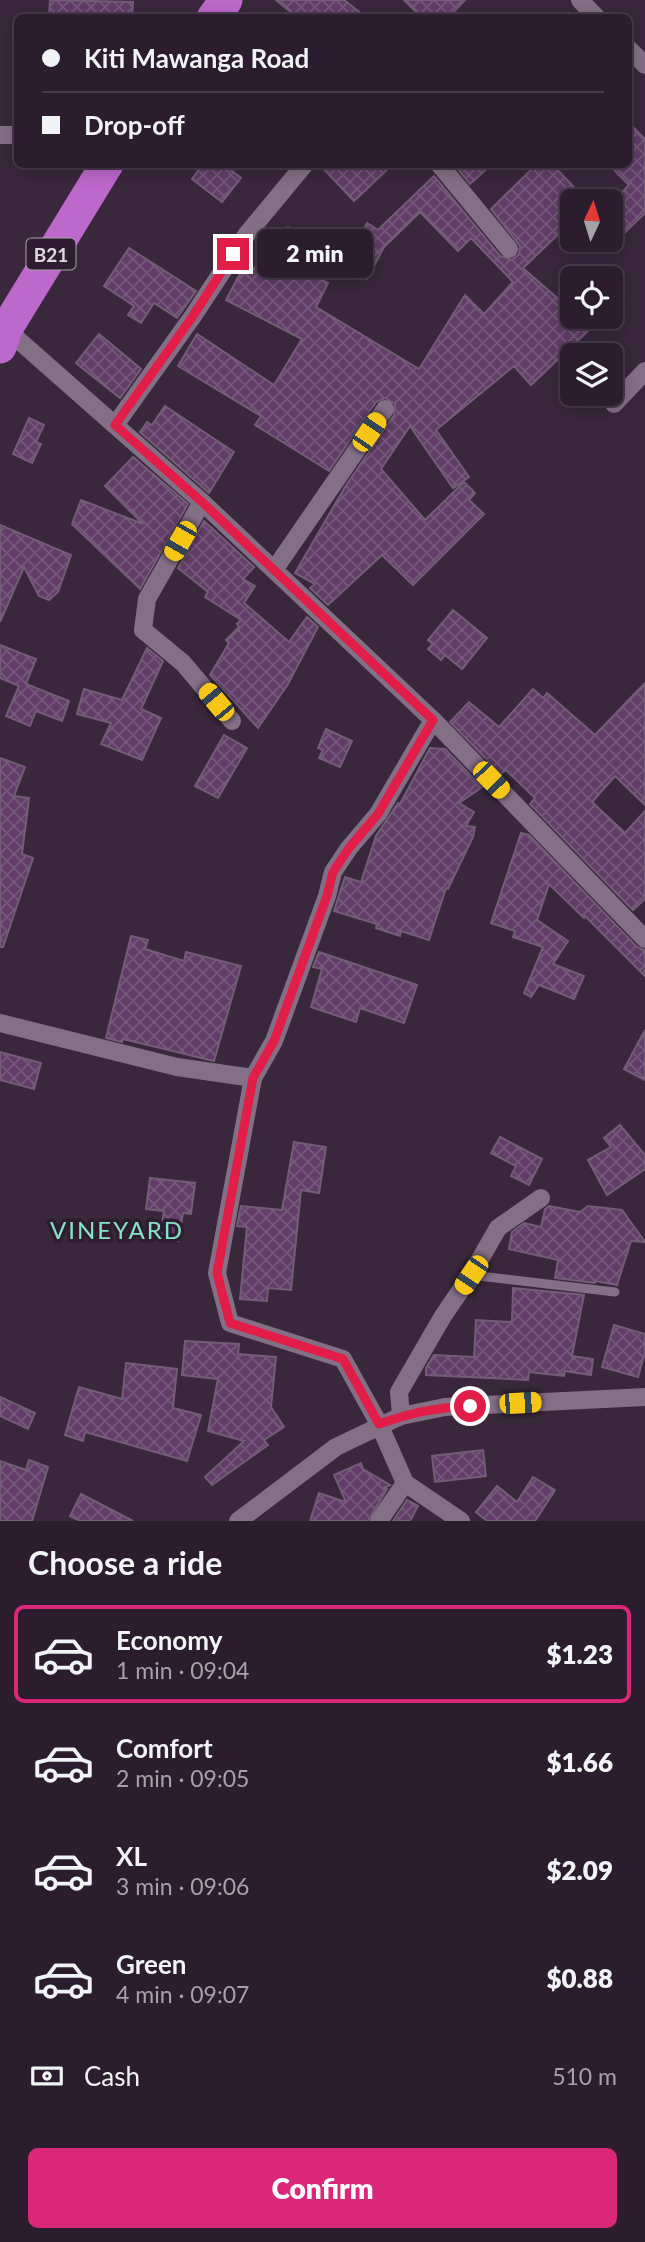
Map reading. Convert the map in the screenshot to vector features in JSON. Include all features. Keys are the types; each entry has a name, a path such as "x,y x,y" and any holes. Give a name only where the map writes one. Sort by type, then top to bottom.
{"highway":[{"name":"B21","path":"3,338 105,168"}],"street":[{"path":"580,0 593,14"},
{"path":"632,52 645,65"},
{"path":"115,425 193,316 247,234 302,168"},
{"path":"442,168 509,249"},
{"path":"3,338 115,425 202,502 433,720 645,939"},
{"path":"623,394 645,371"},
{"path":"274,570 385,409"},
{"path":"202,502 147,599 142,630 183,663 232,722"},
{"path":"433,720 378,814 333,872 327,896 274,1041 253,1078 217,1273 230,1323 343,1359 379,1424 405,1483 461,1521"},
{"path":"0,1023 177,1067 253,1078"},
{"path":"401,1416 399,1392 498,1228 541,1198"},
{"path":"238,1521 335,1447 379,1424 401,1416 444,1407 645,1397"},
{"path":"379,1521 405,1483"}],"lane":[{"path":"471,1275 615,1292"}],"building":[{"path":"50,0 133,2 132,14 49,14"},
{"path":"276,0 344,0 362,14 293,14"},
{"path":"404,0 465,0 452,14 418,14"},
{"path":"632,126 645,139 645,213 623,234 623,191 629,185 612,168 632,168"},
{"path":"200,168 228,168 241,178 222,202 192,179"},
{"path":"323,168 389,168 354,201"},
{"path":"457,168 488,168 470,184"},
{"path":"533,168 556,168 576,189 560,189 560,233 523,268 560,300 560,329 590,329 575,343 560,343 560,357 531,385 514,366 436,430 469,477 453,488 410,426 381,469 425,520 464,482 475,493 469,500 484,514 413,585 382,555 328,605 310,588 315,584 295,573 345,487 394,415 395,404 385,398 376,402 329,471 255,425 261,416 178,366 197,334 274,385 302,339 226,300 245,264 254,269 276,233 281,237 288,227 315,244 299,269 328,283 316,307 419,369 465,295 484,314 513,282 471,238 458,251 420,212 384,247 367,279 344,267 367,223 378,230 434,176 500,256 512,260 519,254 520,246 491,209"},
{"path":"129,248 196,291 177,318 154,303 141,323 128,315 134,306 104,286"},
{"path":"99,334 141,369 120,398 76,363"},
{"path":"165,406 234,452 209,493 140,432 147,422 152,425"},
{"path":"29,418 44,425 36,442 41,444 32,463 13,454"},
{"path":"133,457 188,504 140,589 72,524 81,500 143,524 105,486"},
{"path":"204,521 254,567 243,579 255,586 244,603 289,642 307,617 318,627 288,684 258,728 210,675 229,643 226,640 239,627 237,624 241,620 205,597 208,592 178,568"},
{"path":"0,525 71,555 58,592 49,600 39,596 24,567 0,622"},
{"path":"453,610 487,638 462,669 445,655 441,660 428,649 433,644 428,640"},
{"path":"0,645 36,659 26,684 69,701 62,721 36,711 30,726 6,716 19,686 0,678"},
{"path":"147,648 163,661 141,709 161,718 142,760 101,744 111,723 77,714 84,689 122,700"},
{"path":"645,683 645,805 615,776 592,802 625,833 645,811 645,899 633,910 530,804 535,798 506,770 501,774 450,722 469,702 499,727 533,689 543,698 547,693 595,735"},
{"path":"326,729 352,741 340,767 319,758 323,750 318,748"},
{"path":"224,735 247,748 218,798 195,786"},
{"path":"430,748 445,749 482,787 459,803 474,812 466,826 475,827 473,837 448,889 446,888 429,940 401,931 400,936 376,928 377,924 334,911 345,877 361,882 376,836 398,803 400,804"},
{"path":"0,758 25,767 14,796 29,798 22,854 33,858 3,947 0,947"},
{"path":"521,833 529,835 637,947 645,950 645,976 549,884 537,920 568,941 553,964 584,976 574,999 539,985 531,997 524,993 543,947 513,937 515,931 491,923"},
{"path":"131,936 148,940 145,949 184,961 186,952 241,966 214,1061 123,1039 122,1042 106,1038"},
{"path":"319,952 417,985 404,1023 360,1008 356,1022 311,1007 322,969 313,967"},
{"path":"645,1030 645,1080 624,1069"},
{"path":"0,1052 41,1063 34,1089 0,1080"},
{"path":"620,1125 645,1155 645,1169 607,1195 588,1160 611,1147 604,1138"},
{"path":"500,1137 542,1159 529,1185 511,1176 516,1166 491,1153"},
{"path":"294,1142 326,1147 319,1193 301,1190 291,1290 268,1288 267,1301 240,1299 247,1227 237,1226 241,1206 282,1210"},
{"path":"150,1178 195,1183 191,1214 183,1213 178,1241 160,1237 164,1211 146,1209"},
{"path":"549,1206 580,1212 588,1206 622,1210 645,1242 631,1241 617,1285 555,1278 558,1260 509,1249 512,1232 524,1223 541,1227 545,1209"},
{"path":"513,1288 584,1295 572,1356 593,1359 591,1375 565,1371 564,1376 529,1372 528,1380 426,1375 426,1368 434,1355 474,1357 476,1320 512,1322"},
{"path":"614,1325 645,1334 645,1352 638,1377 602,1367"},
{"path":"185,1341 239,1344 238,1354 276,1357 271,1407 284,1427 264,1440 268,1445 212,1485 205,1477 244,1441 208,1431 218,1379 182,1375"},
{"path":"126,1363 177,1369 173,1408 201,1415 187,1461 85,1432 83,1441 65,1435 79,1387 122,1399"},
{"path":"0,1397 35,1413 28,1429 0,1416"},
{"path":"483,1450 486,1476 435,1482 432,1456"},
{"path":"29,1460 48,1467 32,1521 0,1521 0,1461 26,1470"},
{"path":"361,1463 363,1469 390,1485 384,1488 387,1489 368,1521 310,1521 319,1493 346,1502 334,1475"},
{"path":"533,1477 555,1490 535,1521 487,1521 476,1512 497,1486 517,1502"},
{"path":"81,1494 133,1521 80,1521 70,1516"},
{"path":"407,1500 418,1506 410,1521 393,1521"}],"district":[{"name":"VINEYARD","path":"117,1229"}],"route":[{"path":"233,254 193,316 115,425 202,502 433,720 378,814 333,872 327,896 274,1041 253,1078 217,1273 230,1323 270,1338 343,1359 379,1424 401,1416 444,1407 470,1406"}]}
